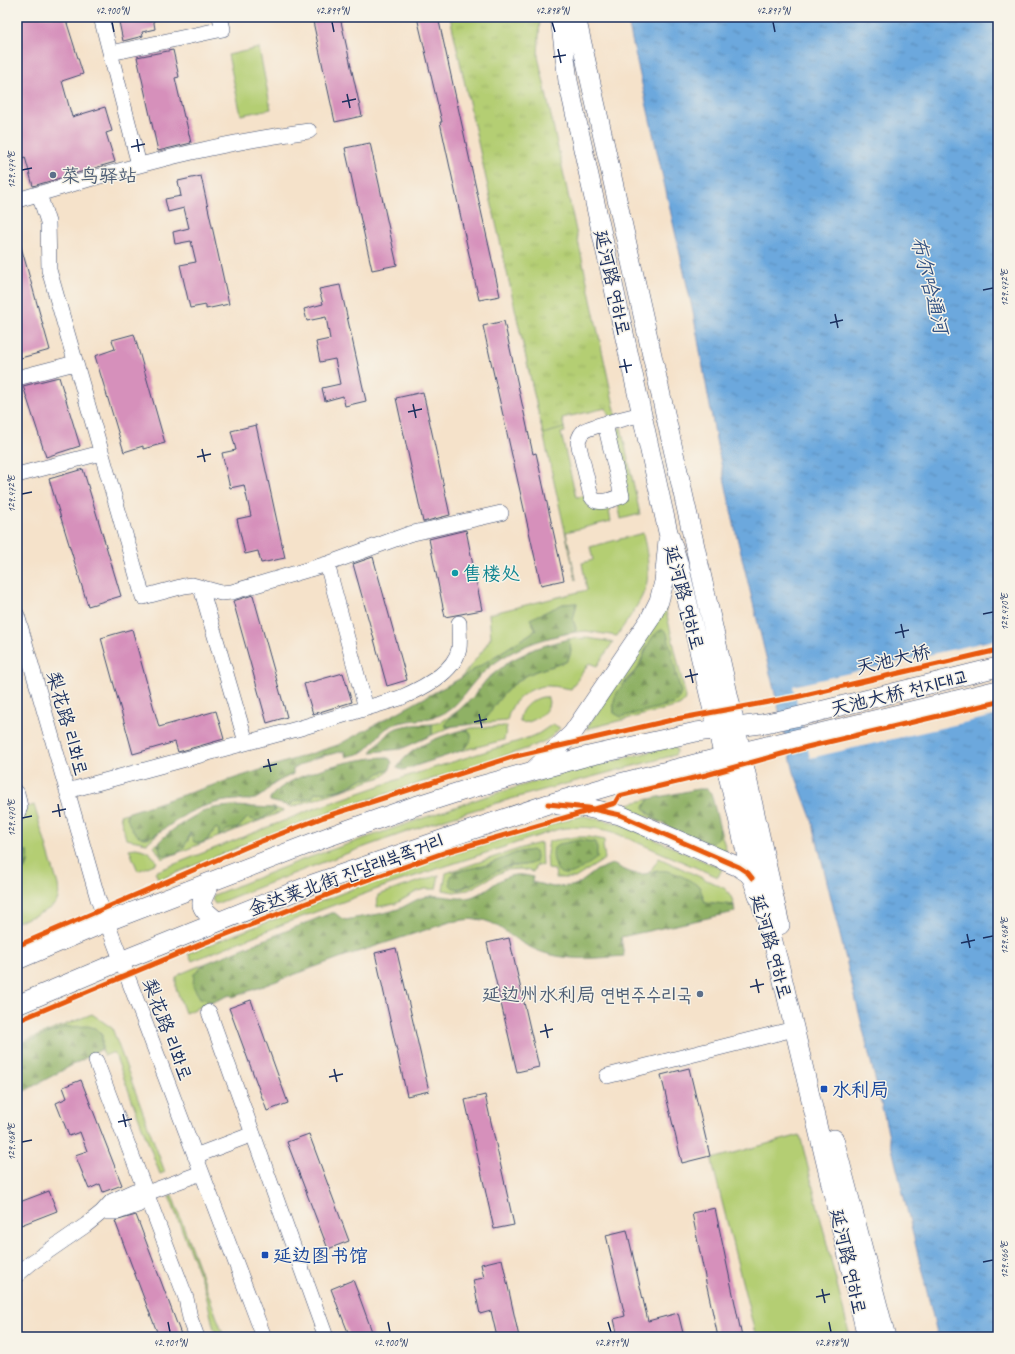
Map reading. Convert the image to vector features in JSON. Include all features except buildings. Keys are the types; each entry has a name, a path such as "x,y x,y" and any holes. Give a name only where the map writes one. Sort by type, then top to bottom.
{"main road":[{"name":"延河路 연하로","path":"560,17 568,81 668,532 727,728 742,752 774,901 849,1200 886,1337"},
{"name":"延河路 연하로","path":"576,17 727,728 724,757 752,878 770,930 780,968 866,1337"},
{"path":"533,772 572,734 650,619 659,601 664,582 668,532"},
{"name":"天池大桥 천지대교","path":"800,716 998,667"},
{"name":"天池大桥 천지대교","path":"805,737 998,690"},
{"name":"金达莱北街 진달래북쪽거리","path":"17,960 106,922 330,836 415,806 584,758 696,732 761,724 800,716"},
{"name":"金达莱北街 진달래북쪽거리","path":"17,1005 121,960 320,882 450,837 548,804 606,787 805,737"},
{"path":"548,804 588,808 620,815 739,867 748,873 752,878"},
{"path":"210,883 201,901 202,907 218,922"}],"street":[{"path":"101,17 139,165"},
{"path":"111,53 223,29 220,17"},
{"path":"17,200 139,165 233,143 309,131"},
{"path":"40,194 48,222 49,270 143,597 192,585 221,592 232,592 328,564 409,534 501,513"},
{"path":"17,378 75,363"},
{"path":"606,424 622,496 597,502 593,500 591,496 578,442 581,434 584,430 642,414"},
{"path":"17,475 101,453"},
{"path":"328,564 366,708"},
{"path":"201,588 246,742"},
{"name":"梨花路 리화로","path":"17,615 98,899 264,1337"},
{"path":"67,791 366,708 415,692 429,684 450,667 456,658 459,648 459,623"},
{"path":"17,793 20,807 17,814"},
{"path":"209,1012 326,1337"},
{"path":"607,1076 794,1029"},
{"path":"96,1060 186,1298 190,1318 197,1337"},
{"path":"195,1156 253,1134"},
{"path":"17,1275 31,1263 86,1225 102,1212 112,1201 134,1191 147,1193 201,1173"}],"green space":[{"path":"450,17 540,17 538,56 616,415 609,417 606,408 562,418 564,428 543,434"},
{"path":"259,48 271,109 241,115 228,55"},
{"path":"517,317 562,418 565,432 561,433 576,497 584,496 590,507 593,508 608,506 611,521 566,532 576,580"},
{"path":"621,427 640,514 621,519 618,503 628,501 613,435 615,431"},
{"path":"643,533 648,564 646,587 638,605 617,636 586,631 575,632 576,628 573,620 577,603 563,604 531,620 536,630 461,678 483,650 491,637 489,614 587,590 582,563 593,560 590,547"},
{"path":"577,603 573,620 576,628 575,632 547,638 508,654 485,671 458,702 446,712 432,718 401,722 387,728 368,748 361,753 346,757 344,751 315,758 293,769 293,774 274,784 255,799 223,801 211,804 190,812 155,835 145,838 141,837 134,832 129,825 127,813 338,745 461,678 536,630 530,619 563,604"},
{"path":"665,607 685,693 684,702 679,706 586,729","holes":["667,633 668,640 614,713 615,697 627,679 638,668 645,650"]},
{"path":"663,629 667,633 681,693 679,698 673,704 621,717 614,713 615,697 638,668 653,636"},
{"path":"587,638 613,642 597,666 589,663 571,689 544,686 532,689 514,704 507,721 483,723 505,692 519,680 536,671 566,662 571,651 568,639"},
{"path":"568,639 571,651 566,662 536,671 519,680 505,692 483,723 446,727 446,722 473,697 487,679 510,661 536,648"},
{"path":"547,697 549,702 548,707 541,716 524,723 520,722 523,709 530,702"},
{"path":"458,711 446,723 446,726 453,726 432,735 432,724 441,722"},
{"path":"432,724 432,735 401,749 371,752 386,735 397,728 410,725"},
{"path":"553,724 560,728 552,736 545,741 526,749 342,808 263,837 159,880 155,872 316,808 408,776 522,740 538,734"},
{"path":"507,726 504,740 461,751 469,744 463,730"},
{"path":"463,730 469,731 471,734 471,740 461,751 403,770 397,768 406,757 418,747 441,737"},
{"path":"673,746 677,751 675,755 471,811 357,850 218,903 215,904 212,899 214,895 302,860 484,797 558,775"},
{"path":"386,757 390,759 392,763 390,769 379,773 373,778 361,779 339,790 315,793 312,798 294,801 290,806 270,801 270,798 279,789 307,774 324,768 358,760"},
{"path":"390,769 384,776 350,788 361,779 371,778"},
{"path":"346,789 292,807 290,806 294,801 306,800 315,793"},
{"path":"698,789 707,789 711,793 720,829 719,837 711,845 675,830 657,820 644,807 649,799"},
{"path":"649,799 644,807 648,813 661,823 626,807 628,804"},
{"path":"34,805 59,891 57,901 50,908 39,914 17,922 17,823 23,818 26,808"},
{"path":"232,806 274,808 275,811 258,821 247,818 238,828 227,830 219,837 219,830 216,828 207,840 202,843 194,842 190,832 184,847 181,850 173,854 161,855 158,843 174,829 207,810"},
{"path":"274,808 284,811 206,842 216,828 219,829 219,836 227,830 238,828 247,818 275,811"},
{"path":"127,813 127,818 151,836 162,830 147,843 126,839 120,815"},
{"path":"584,816 617,823 722,869 718,877 606,830 580,827 559,829 391,884 291,921 192,961 188,953 399,871 451,854 576,817"},
{"path":"720,829 727,853 711,845 719,837"},
{"path":"190,831 206,842 162,859 154,846 158,843 158,847 188,841"},
{"path":"576,837 589,837 605,840 603,845 605,859 575,878 556,878 555,870 548,869 547,853 549,841"},
{"path":"580,840 595,842 597,848 597,858 576,872 564,874 559,872 554,860 554,848 559,844"},
{"path":"541,843 542,866 536,865 533,872 520,869 505,870 468,890 454,892 443,890 446,873","holes":["525,851 536,856 534,862 526,865 501,869 458,890 454,872 487,865 516,853"]},
{"path":"136,848 149,852 157,863 138,871 129,849"},
{"path":"21,849 28,852 29,858 26,868 17,872 17,852"},
{"path":"532,850 535,852 536,856 535,862 507,867 476,882 459,888 453,888 450,883 450,878 454,872 487,865 516,853"},
{"path":"659,858 724,888 728,892 734,905 705,902 701,891 667,871 649,873"},
{"path":"612,864 636,874 656,871 675,873 699,886 705,902 734,905 735,912 621,937 624,956 596,958 567,958 548,954 525,945 492,923 475,919 460,920 342,957 233,997 230,995 213,1002 200,998 193,986 194,974 204,964 331,913 335,913 346,920 392,911 425,897 471,897 506,877 514,875 533,877 532,882 553,887 572,886 580,883 597,870"},
{"path":"439,875 436,889 425,889 418,891 395,904 377,907 378,895"},
{"path":"204,964 194,974 200,998 213,1002 185,1013 176,988 176,978 180,974"},
{"path":"92,1014 112,1028 165,1172 160,1174 114,1052 104,1056 102,1049 102,1035 65,1027 17,1046 17,1044"},
{"path":"88,1026 95,1028 102,1035 102,1049 17,1095 17,1046 65,1027"},
{"path":"800,1135 850,1337 756,1337 714,1170 712,1159"},
{"path":"172,1195 224,1337 217,1337 205,1290 169,1196"}],"water":[{"name":"布尔哈通河","path":"627,17 998,17 998,1337 938,1337 812,820 794,772 736,533 717,445 693,312"}],"pier":[{"path":"998,639 998,715 810,758 793,686"}],"cycle path":[{"name":"天池大桥","path":"17,946 249,846 324,817 512,757 676,719 796,697 998,650"},
{"path":"17,1021 204,943 353,885 446,852 615,803 619,796 706,775 807,747 998,702"},
{"path":"548,804 588,808 620,815 739,867 748,873 752,878"}],"place":[{"name":"菜鸟驿站","path":"53,175"},
{"name":"售楼处","path":"455,573"},
{"name":"延边州水利局 연변주수리국","path":"700,994"},
{"name":"水利局","path":"824,1089"},
{"name":"延边图书馆","path":"265,1255"}]}
